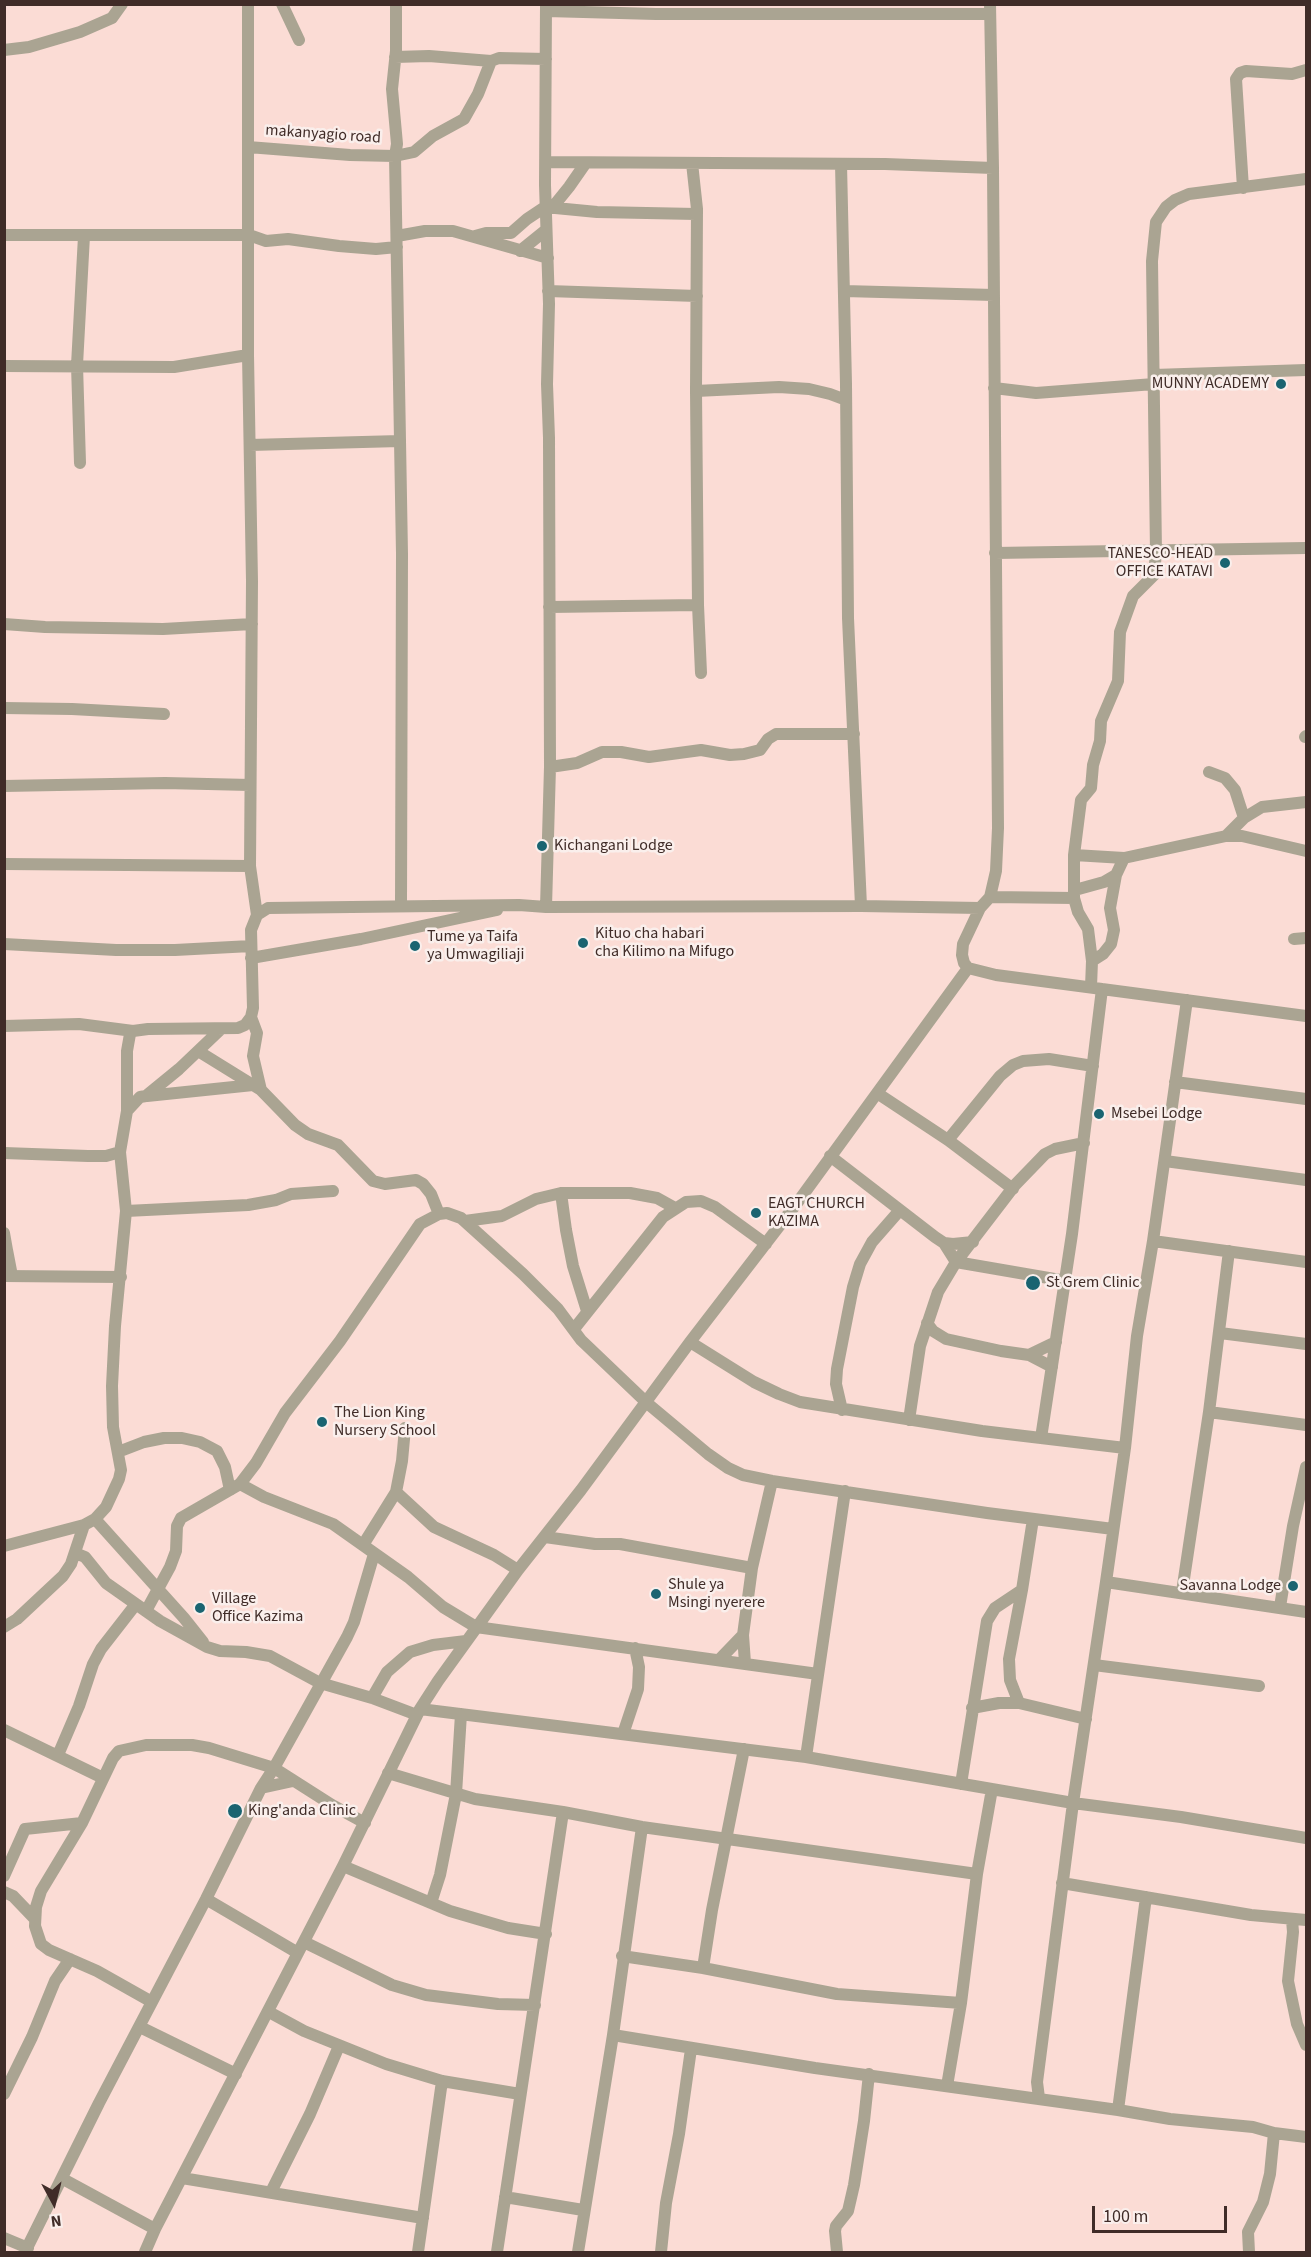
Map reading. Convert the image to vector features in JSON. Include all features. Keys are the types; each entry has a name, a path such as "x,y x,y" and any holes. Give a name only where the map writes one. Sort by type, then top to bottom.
{"street":[{"path":"4,50 40,44 92,28 112,18 122,4"},
{"path":"248,4 248,356 252,624 250,866 257,915 251,930 254,993 251,1017 257,1033 254,1064 257,1088"},
{"path":"282,4 299,40"},
{"path":"396,4 392,89 397,144 395,156 403,678 401,906"},
{"path":"546,907 550,767 546,230 549,208 546,162 547,8 990,9 998,828 996,871 990,897 980,908 963,944 962,956 968,968 996,975 1306,1016"},
{"path":"395,57 429,56 491,61 499,58 546,59"},
{"path":"395,156 414,152 433,136 462,122 478,94 491,61"},
{"path":"1243,188 1236,79 1240,73 1246,71 1292,74 1306,70"},
{"name":"makanyagio road","path":"248,147 395,156"},
{"path":"546,162 923,164 993,168"},
{"path":"692,163 696,187 698,605 701,673"},
{"path":"475,236 486,233 511,233 527,219 549,208 569,187 585,164"},
{"path":"841,164 848,618 861,906"},
{"path":"1041,1438 1066,1281 1093,1066 1097,988 1088,929 1078,912 1075,894 1074,855 1080,803 1091,788 1092,765 1100,741 1101,720 1118,681 1120,632 1133,596 1154,575 1156,552 1152,261 1156,222 1166,207 1182,197 1306,179"},
{"path":"549,208 617,213 696,214"},
{"path":"520,251 546,230"},
{"path":"4,235 249,235 266,241 288,239 376,249 425,231 453,231 548,258"},
{"path":"80,463 77,365 84,236"},
{"path":"548,291 697,296"},
{"path":"844,291 994,295"},
{"path":"4,366 174,367 248,356"},
{"path":"994,388 1036,393 1154,380 1306,370"},
{"path":"830,393 846,384"},
{"path":"696,391 779,387 830,393 846,400"},
{"path":"250,444 400,441"},
{"path":"995,553 1306,548"},
{"path":"549,607 698,605"},
{"path":"4,624 160,629 252,624"},
{"path":"4,708 164,714"},
{"path":"550,767 578,763 602,752 621,752 649,757 701,750 737,754 760,750 777,734 854,734"},
{"path":"1209,772 1225,778 1235,790 1244,818"},
{"path":"4,786 165,783 250,785"},
{"path":"1226,836 1244,818 1262,807 1306,802"},
{"path":"1074,855 1124,858 1226,836 1242,836 1306,851"},
{"path":"1092,961 1103,954 1111,944 1114,930 1110,908 1116,875 1124,858"},
{"path":"4,864 250,866"},
{"path":"990,897 1075,894 1116,875"},
{"path":"4,944 116,950 251,952 371,937 519,905"},
{"path":"257,915 268,908 401,906 980,908"},
{"path":"145,2253 155,2229 344,1866 419,1712 466,1641 518,1570 766,1244 968,968"},
{"path":"1039,2098 1036,2082 1072,1803 1106,1582 1125,1448 1137,1336 1165,1161 1187,1000"},
{"path":"4,1026 79,1024 133,1031 148,1029 220,1030 238,1028 245,1025 251,1017"},
{"path":"146,1096 220,1030"},
{"path":"4,1627 17,1619 63,1576 90,1522 106,1507 121,1470 113,1427 112,1386 126,1211 120,1152 124,1140 127,1112 127,1052 130,1034 133,1031"},
{"path":"198,1051 257,1088 295,1125 308,1134 338,1145 373,1181 385,1184 416,1180 423,1184 440,1214"},
{"path":"948,1140 1000,1076 1013,1065 1036,1058 1093,1066"},
{"path":"1175,1082 1306,1099"},
{"path":"127,1112 140,1097 257,1088"},
{"path":"877,1093 948,1140 1013,1189"},
{"path":"909,1420 920,1346 938,1292 956,1262 1002,1202 1045,1154 1054,1149 1084,1143"},
{"path":"4,1153 106,1156 120,1152"},
{"path":"830,1156 944,1243 956,1262 1066,1281"},
{"path":"1165,1161 1306,1180"},
{"path":"1000,1179 1002,1202"},
{"path":"126,1211 248,1204 276,1200 299,1192 333,1191"},
{"path":"465,1221 502,1216 536,1199 561,1193 630,1193 657,1198 675,1208"},
{"path":"561,1193 573,1266 587,1311"},
{"path":"574,1329 663,1217 686,1202 701,1201 715,1207 766,1244"},
{"path":"842,1410 836,1384 845,1320 860,1264 872,1242 900,1210"},
{"path":"58,1755 101,1649 158,1590 173,1559 177,1526 181,1518 235,1487 256,1463 285,1413 340,1341 420,1224 440,1214 454,1214 465,1221 558,1309 581,1340 646,1403 728,1468 771,1481 1113,1529"},
{"path":"4,1233 8,1276 121,1277"},
{"path":"1153,1241 1306,1262"},
{"path":"944,1243 973,1242"},
{"path":"1182,1592 1220,1333 1229,1251"},
{"path":"927,1323 937,1334 952,1341 1029,1355 1052,1367"},
{"path":"1220,1333 1306,1344"},
{"path":"920,1346 952,1341"},
{"path":"690,1342 754,1382 779,1394 822,1406 909,1420 1125,1448"},
{"path":"1029,1355 1056,1342"},
{"path":"822,1406 836,1384"},
{"path":"1209,1412 1306,1425"},
{"path":"363,1545 396,1492 405,1428"},
{"path":"118,1452 144,1442 164,1438 183,1438 200,1442 217,1451 235,1487 333,1524 408,1577 443,1607 476,1627 818,1674"},
{"path":"1281,1607 1293,1526 1306,1467"},
{"path":"755,1478 765,1508"},
{"path":"745,1663 743,1635 752,1568 771,1481"},
{"path":"806,1757 845,1491"},
{"path":"396,1492 434,1527 494,1555 518,1570"},
{"path":"1019,1702 1008,1672 1033,1519"},
{"path":"4,1546 90,1522"},
{"path":"90,1522 158,1590 207,1647"},
{"path":"545,1537 595,1544 620,1544 752,1568"},
{"path":"75,1553 85,1557 106,1583 207,1647 220,1651 270,1656 320,1683 419,1712 461,1714 806,1757 1072,1803 1181,1817 1306,1838"},
{"path":"4,2238 27,2250 99,2103 206,1899 261,1788 354,1622 374,1554"},
{"path":"1106,1582 1306,1612"},
{"path":"961,1784 987,1621 995,1608 1022,1590"},
{"path":"719,1660 743,1635"},
{"path":"372,1698 387,1672 410,1652 433,1645 466,1641"},
{"path":"623,1734 639,1683 639,1667 635,1648"},
{"path":"1094,1665 1259,1686"},
{"path":"972,1708 1019,1702 1086,1719"},
{"path":"431,1904 440,1875 456,1794 461,1714"},
{"path":"4,1730 103,1778"},
{"path":"152,2002 97,1971 49,1950 41,1944 37,1936 34,1919 45,1885 82,1823 113,1758 119,1751 146,1745 192,1745 274,1768 365,1823"},
{"path":"703,1968 712,1910 744,1749"},
{"path":"388,1773 475,1799 642,1827 977,1874"},
{"path":"261,1788 293,1781"},
{"path":"947,2086 962,2003 977,1874 992,1789"},
{"path":"497,2253 563,1812"},
{"path":"4,1876 25,1829 82,1823"},
{"path":"578,2253 583,2210 613,2035 622,1956 642,1827"},
{"path":"344,1866 450,1911 508,1928 546,1934"},
{"path":"1062,1883 1292,1920 1306,1920"},
{"path":"4,1892 18,1900 34,1919"},
{"path":"1118,2110 1146,1897"},
{"path":"206,1899 301,1947 392,1985 426,1995 498,2004 535,2004"},
{"path":"1292,1920 1288,1981 1297,2024 1306,2045"},
{"path":"622,1956 703,1968 837,1994 962,2003"},
{"path":"4,2094 32,2037 55,1981 70,1959"},
{"path":"269,2012 304,2031 386,2064 442,2081 520,2094"},
{"path":"140,2027 236,2074"},
{"path":"613,2035 691,2049 1039,2098 1170,2119 1253,2127 1274,2133 1306,2137"},
{"path":"271,2192 310,2114 339,2046"},
{"path":"662,2253 666,2203 681,2123 691,2049"},
{"path":"837,2253 836,2226 848,2211 854,2186 869,2074"},
{"path":"418,2253 442,2081"},
{"path":"1023,2096 1036,2082"},
{"path":"1249,2253 1248,2232 1263,2202 1270,2174 1274,2133"},
{"path":"63,2178 155,2229"},
{"path":"182,2178 423,2218"},
{"path":"505,2197 583,2210"}],"place":[{"name":"MUNNY ACADEMY","path":"1281,384"},
{"name":"TANESCO-HEAD OFFICE KATAVI","path":"1225,563"},
{"name":"Kichangani Lodge","path":"542,846"},
{"name":"Kituo cha habari cha Kilimo na Mifugo","path":"583,943"},
{"name":"Tume ya Taifa ya Umwagiliaji","path":"415,946"},
{"name":"Msebei Lodge","path":"1099,1114"},
{"name":"EAGT CHURCH KAZIMA","path":"756,1213"},
{"name":"St Grem Clinic","path":"1033,1283"},
{"name":"The Lion King Nursery School","path":"322,1422"},
{"name":"Savanna Lodge","path":"1293,1586"},
{"name":"Shule ya Msingi nyerere","path":"656,1594"},
{"name":"Village Office Kazima","path":"200,1608"},
{"name":"King'anda Clinic","path":"235,1811"}]}
